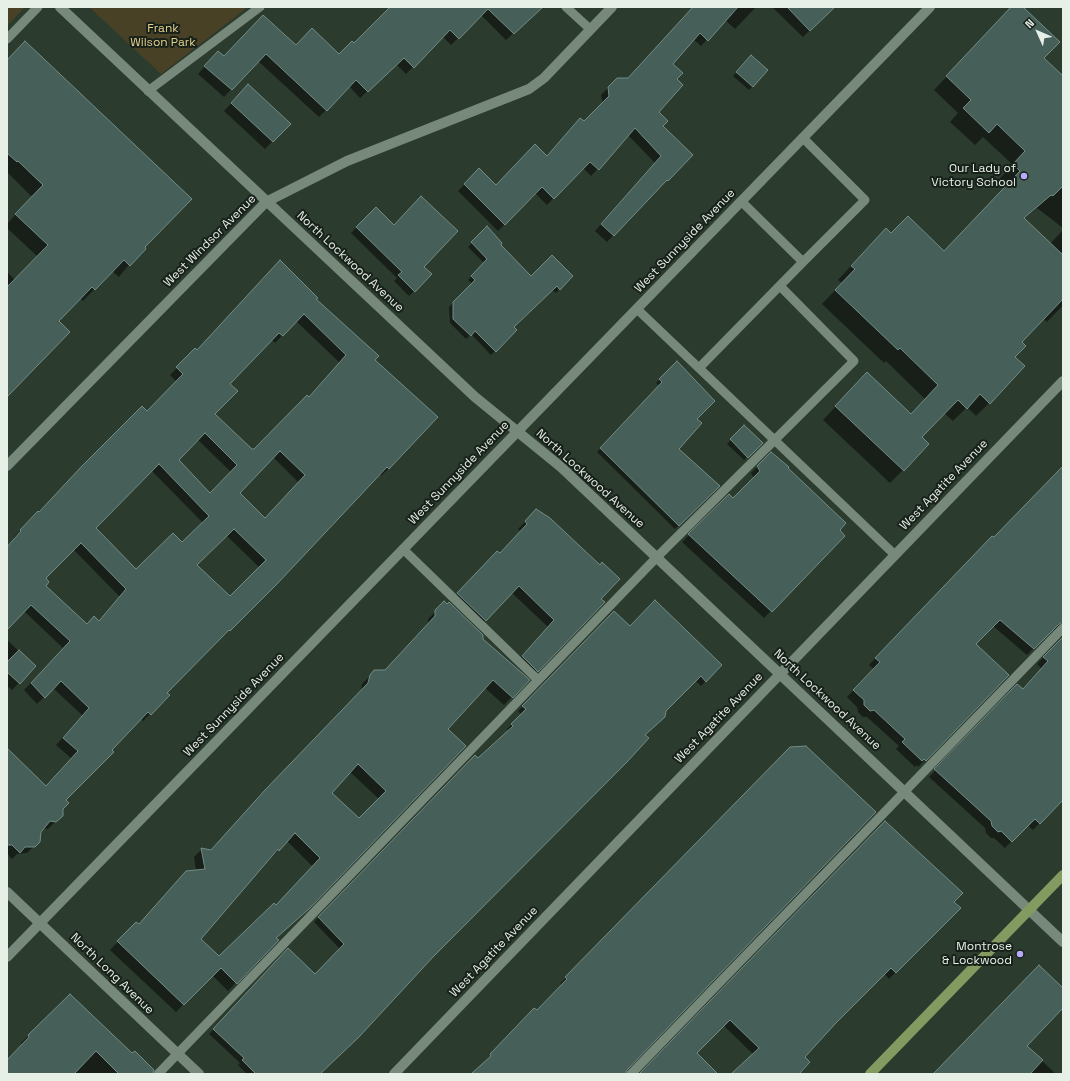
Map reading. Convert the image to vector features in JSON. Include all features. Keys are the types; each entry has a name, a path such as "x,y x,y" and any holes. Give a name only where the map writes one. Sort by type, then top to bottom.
{"main road":[{"path":"870,1074 1063,875"}],"street":[{"name":"North Lockwood Avenue","path":"60,7 475,397 561,467 1063,942"},
{"name":"West Windsor Avenue","path":"7,466 266,202 348,161 529,89 544,78 612,7"},
{"name":"West Sunnyside Avenue","path":"7,957 930,7"},
{"name":"West Agatite Avenue","path":"394,1074 1063,381"},
{"name":"North Long Avenue","path":"7,892 199,1074"}],"lane":[{"path":"7,39 38,7"},
{"path":"148,91 260,7"},
{"path":"566,7 590,30"},
{"path":"699,368 865,200 803,138"},
{"path":"741,201 803,262"},
{"path":"158,1074 657,557 854,361 780,286"},
{"path":"637,309 895,555"},
{"path":"403,549 538,680"},
{"path":"631,1074 1063,628"}],"green space":[{"path":"7,7 25,7 7,26"},
{"name":"Frank Wilson Park","path":"89,7 248,7 161,74"}],"building":[{"path":"390,7 543,7 514,34 488,9 459,39 450,30 414,68 404,58 368,92 356,80 327,111 266,54 232,90 204,66 218,51 224,56 263,15 296,45 312,28 339,54 352,41 354,43"},
{"path":"693,7 738,7 708,41 700,33 673,64 683,73 677,79 683,85 659,112 668,121 663,126 693,155 614,236 601,224 661,156 635,128 599,170 590,162 554,199 542,187 505,225 464,184 479,168 496,185 535,144 547,156 580,118 584,121 609,96 608,87 617,78 628,78"},
{"path":"787,7 835,7 810,31"},
{"path":"1011,7 1023,7 1060,42 1044,58 1063,76 1063,186 1053,196 1051,195 1024,218 1063,255 1063,299 1022,342 1026,346 1015,357 1025,366 990,404 980,394 967,409 958,400 922,437 929,444 904,471 835,406 867,372 911,414 938,385 900,348 898,350 835,290 855,269 851,266 886,228 891,233 908,216 944,251 1020,171 1013,164 1025,151 997,124 989,133 963,108 971,100 946,76"},
{"path":"25,41 192,199 145,247 146,249 130,266 124,260 95,290 92,287 59,321 70,332 7,397 7,287 48,245 15,214 43,185 18,161 17,162 7,153 7,60"},
{"path":"751,55 768,70 753,87 736,72"},
{"path":"248,84 291,124 273,142 231,103"},
{"path":"421,196 458,231 424,267 432,274 415,292 398,275 402,272 356,227 376,207 394,225"},
{"path":"487,226 502,243 501,245 531,276 552,255 573,276 560,290 557,286 514,327 517,330 496,352 475,331 471,336 453,319 453,302 475,280 471,276 487,259 471,242"},
{"path":"280,260 318,298 316,299 379,356 375,360 438,417 389,469 387,467 277,584 167,693 170,695 151,715 148,712 112,750 114,752 66,800 69,803 63,809 63,816 56,822 50,821 41,832 40,842 35,847 25,847 20,853 12,845 7,845 7,748 46,786 78,751 63,738 89,708 61,681 45,698 31,683 70,641 31,605 7,630 7,547 21,531 20,530 38,511 39,512 82,466 142,406 147,411 183,374 176,367 195,348 197,350","holes":["304,314 346,355 309,397 307,395 254,449 252,449 215,414 238,391 230,384 279,333 283,336","205,433 237,465 210,493 179,460","280,451 305,475 265,518 240,493","159,464 209,516 182,542 173,533 136,569 96,528","234,529 266,560 230,596 197,565","81,543 126,589 99,621 94,616 87,624 46,586 49,582 46,578"]},
{"path":"677,361 715,401 697,419 702,423 679,449 720,486 679,526 600,448 662,382 659,379"},
{"path":"744,425 763,443 748,458 730,439"},
{"path":"771,452 789,467 788,468 846,523 840,530 845,536 772,612 688,534 729,494 733,498 760,471 757,466"},
{"path":"1063,466 1063,622 1059,624 1034,649 1000,620 976,644 1009,675 926,761 924,759 922,761 902,742 905,739 874,710 870,711 864,705 864,700 853,690 880,662 875,658 992,536 994,537"},
{"path":"536,509 550,518 600,565 602,562 620,579 601,599 605,602 538,672 522,656 554,620 519,586 486,621 457,593 497,551 500,553 527,524 525,521"},
{"path":"655,600 722,665 706,682 701,676 666,711 665,717 645,735 649,738 627,762 433,957 359,1037 320,1074 256,1074 242,1060 244,1058 213,1029 288,948 315,974 344,944 318,917 475,755 478,758 513,726 511,724 526,709 522,706 614,611 630,626"},
{"path":"444,601 447,604 449,602 483,635 483,639 530,680 513,698 493,680 448,729 466,746 310,908 276,938 279,940 237,984 221,968 184,1005 117,941 136,922 139,924 186,871 205,869 201,848 211,850 265,790 368,683 370,675 374,670 385,670 435,616 435,610","holes":["358,764 386,791 359,818 332,793","295,833 320,858 276,905 274,903 219,956 201,939 278,849 279,851"]},
{"path":"1063,637 1063,800 1040,824 1035,819 1012,842 1001,831 998,832 992,826 991,821 934,769 1017,684 1023,689 1048,661 1043,657"},
{"path":"19,650 36,666 20,684 7,672 7,662"},
{"path":"806,746 876,812 627,1070 625,1074 471,1074 491,1056 490,1054 534,1008 537,1010 567,979 565,977 790,747"},
{"path":"885,821 963,893 954,902 961,908 896,973 891,968 835,1024 805,1057 810,1062 799,1074 731,1074 759,1048 730,1020 697,1053 718,1074 639,1074"},
{"path":"1039,965 1063,988 1063,1008 1027,1046 1043,1060 1030,1074 933,1074"},
{"path":"70,994 132,1053 135,1051 154,1070 152,1074 119,1074 96,1051 74,1074 7,1074 7,1060 29,1037 28,1035"}],"place":[{"name":"Our Lady of Victory School","path":"1024,176"},
{"name":"Montrose & Lockwood","path":"1020,954"}]}
